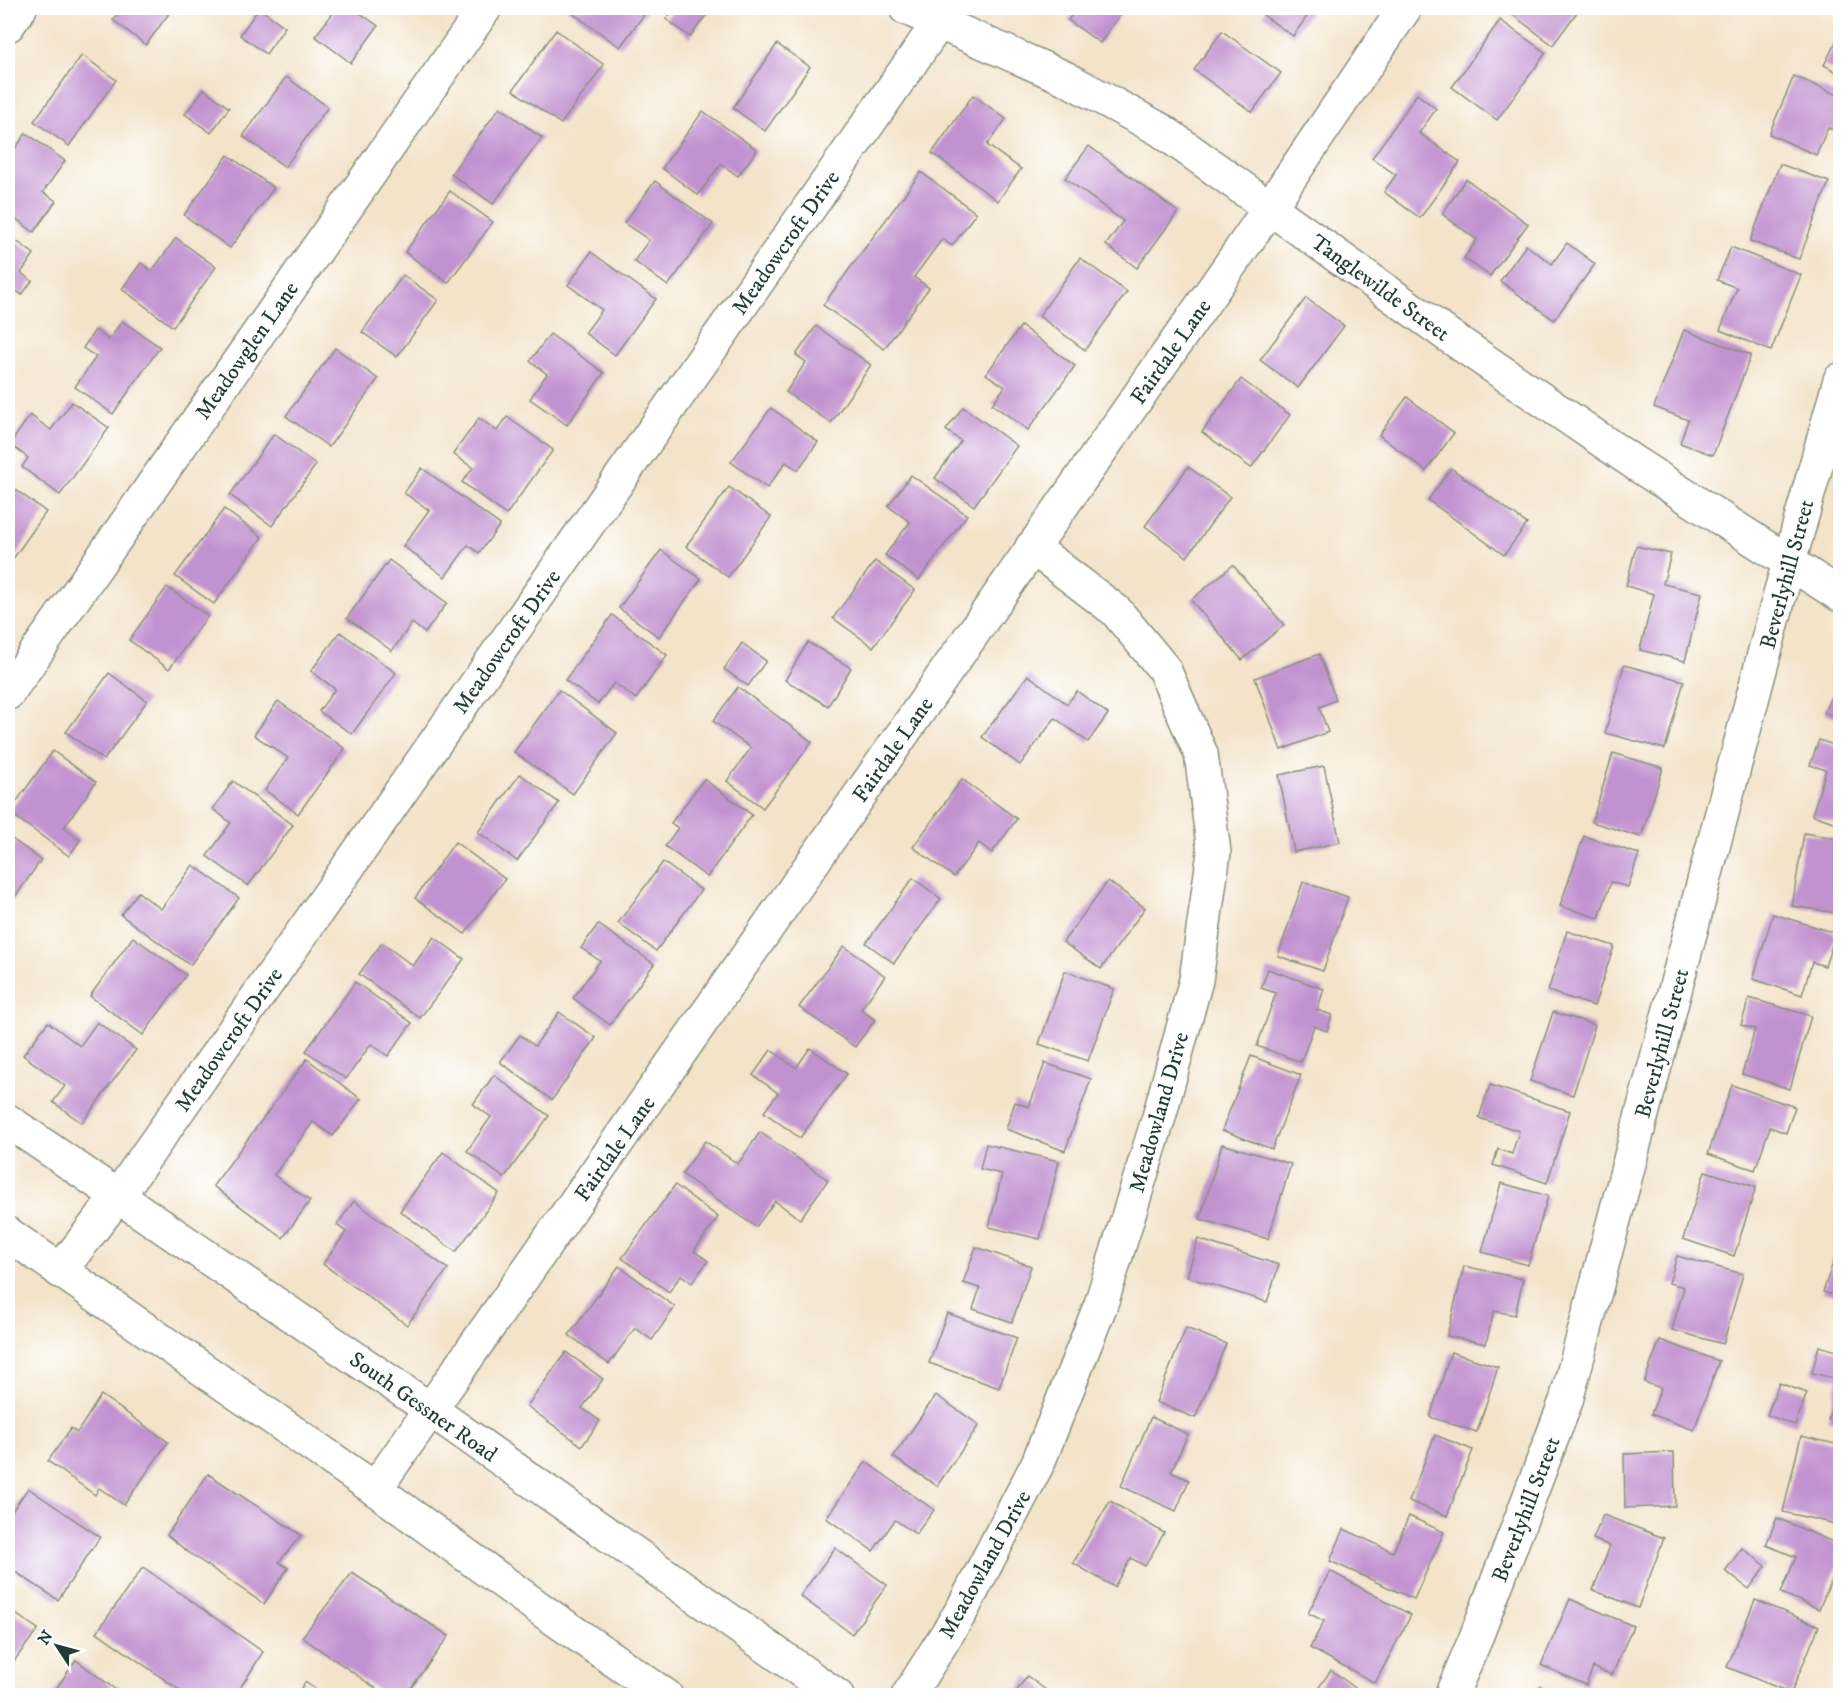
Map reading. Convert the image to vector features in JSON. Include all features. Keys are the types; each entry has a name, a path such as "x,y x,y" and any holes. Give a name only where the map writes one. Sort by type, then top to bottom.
{"street":[{"path":"8,25 20,8"},
{"name":"Meadowglen Lane","path":"8,693 485,8"},
{"name":"Tanglewilde Street","path":"906,8 944,15 986,42 1065,78 1161,130 1449,336 1636,464 1840,595"},
{"name":"Fairdale Lane","path":"375,1489 1032,548 1405,8"},
{"name":"Meadowcroft Drive","path":"60,1271 118,1196 944,15"},
{"name":"Beverlyhill Street","path":"1451,1695 1475,1640 1566,1401 1788,563 1840,380"},
{"name":"Meadowland Drive","path":"908,1695 962,1610 1038,1463 1101,1304 1159,1117 1196,980 1214,852 1201,754 1164,669 1116,611 1032,548"},
{"name":"South Gessner Road","path":"8,1121 430,1410 837,1695"},
{"path":"8,1234 666,1695"}],"building":[{"path":"122,8 173,8 146,45 113,20"},
{"path":"259,8 285,27 266,54 240,35"},
{"path":"337,8 353,8 378,26 351,63 315,36"},
{"path":"565,8 649,8 620,47"},
{"path":"675,8 707,8 710,10 690,37 666,19"},
{"path":"1077,8 1125,8 1100,43 1068,20"},
{"path":"1268,8 1313,8 1293,36 1263,15"},
{"path":"1508,8 1580,8 1553,45 1506,10"},
{"path":"1500,20 1546,53 1497,120 1452,87"},
{"path":"556,30 604,65 561,124 513,90"},
{"path":"1222,31 1281,73 1252,112 1194,70"},
{"path":"1840,34 1840,74 1824,65"},
{"path":"777,44 810,67 765,131 733,108"},
{"path":"82,55 116,80 69,146 34,121"},
{"path":"1794,76 1840,96 1840,133 1828,128 1816,155 1769,134"},
{"path":"286,77 328,107 285,167 243,136"},
{"path":"204,89 229,108 211,133 185,114"},
{"path":"1417,94 1436,109 1419,133 1460,162 1420,218 1384,192 1396,175 1372,158"},
{"path":"973,95 1006,119 987,145 1021,169 998,201 932,153"},
{"path":"500,107 542,138 493,204 451,174"},
{"path":"703,111 757,150 738,176 721,164 698,195 662,168"},
{"path":"26,133 65,161 43,192 56,201 34,232 8,213 8,159"},
{"path":"1089,146 1178,212 1137,268 1106,245 1123,221 1065,178"},
{"path":"228,155 274,188 230,248 184,215"},
{"path":"1780,164 1829,182 1799,259 1750,241"},
{"path":"921,172 976,213 952,246 942,239 914,277 929,288 884,349 823,305"},
{"path":"1466,179 1528,224 1490,276 1464,258 1477,240 1442,214"},
{"path":"655,181 713,224 668,286 634,261 649,240 624,223"},
{"path":"450,191 493,222 448,283 405,252"},
{"path":"8,235 34,254 21,273 32,281 22,295 11,287 8,292"},
{"path":"176,238 216,267 173,327 122,289 141,263 152,271"},
{"path":"1567,243 1595,264 1554,320 1500,281 1526,245 1552,264"},
{"path":"1731,247 1801,275 1771,351 1720,330 1737,288 1717,280"},
{"path":"591,252 656,299 615,355 585,333 602,310 568,285"},
{"path":"1080,258 1127,292 1085,350 1039,316"},
{"path":"403,275 438,300 397,357 362,332"},
{"path":"1306,298 1344,326 1298,388 1260,360"},
{"path":"122,321 160,347 113,414 75,387 96,357 83,348 95,330 109,340"},
{"path":"816,326 871,365 831,423 786,392 806,362 796,355"},
{"path":"1021,326 1075,366 1028,430 992,404 1005,387 986,374"},
{"path":"1684,330 1751,355 1713,455 1680,443 1688,420 1654,407"},
{"path":"550,334 604,373 567,425 530,399 547,374 530,361"},
{"path":"335,348 378,379 329,447 286,416"},
{"path":"1241,379 1290,415 1251,468 1202,432"},
{"path":"1407,397 1454,433 1426,471 1379,435"},
{"path":"72,402 109,428 60,495 22,467 28,458 10,444 30,415 51,430"},
{"path":"963,407 1017,446 974,506 935,478 961,441 946,430"},
{"path":"771,408 818,442 798,470 786,462 767,488 731,462"},
{"path":"507,417 553,450 506,515 462,482 473,468 453,454 479,418 497,431"},
{"path":"274,434 316,465 272,526 230,495"},
{"path":"1188,467 1230,497 1187,557 1145,526"},
{"path":"422,468 500,525 479,553 468,545 445,577 403,546 429,510 404,493"},
{"path":"1451,468 1527,524 1504,555 1428,500"},
{"path":"911,475 967,515 919,580 885,555 910,522 888,506"},
{"path":"8,484 46,512 8,566"},
{"path":"729,487 771,517 728,577 686,546"},
{"path":"224,509 262,537 214,604 175,576"},
{"path":"1636,546 1671,554 1663,584 1702,593 1685,661 1640,650 1654,594 1626,586"},
{"path":"661,550 701,579 659,637 619,608"},
{"path":"389,560 447,603 425,633 412,623 392,651 347,618"},
{"path":"875,561 915,590 873,647 833,618"},
{"path":"1233,565 1284,625 1242,660 1191,600"},
{"path":"167,587 208,616 169,669 129,640"},
{"path":"612,615 667,655 636,699 614,683 598,704 565,680"},
{"path":"340,632 396,673 352,734 319,711 335,689 311,671"},
{"path":"808,642 851,668 828,706 785,680"},
{"path":"742,643 766,661 748,686 724,669"},
{"path":"1319,654 1336,700 1319,707 1328,732 1281,750 1255,678"},
{"path":"1624,665 1684,681 1665,749 1605,733"},
{"path":"109,673 147,701 104,760 66,732"},
{"path":"1028,675 1067,704 1077,691 1108,714 1088,742 1055,718 1020,765 982,737"},
{"path":"1840,678 1840,720 1824,712"},
{"path":"738,687 812,742 763,808 727,781 751,748 713,721"},
{"path":"559,690 617,733 573,794 514,752"},
{"path":"278,701 345,749 298,814 265,790 288,758 254,735"},
{"path":"1819,740 1840,747 1840,824 1812,815 1826,770 1810,765"},
{"path":"53,751 96,782 64,827 80,840 69,856 9,812"},
{"path":"1613,753 1663,768 1641,837 1592,822"},
{"path":"1324,766 1340,842 1294,852 1279,775"},
{"path":"520,774 559,803 517,861 478,832"},
{"path":"704,779 752,815 707,877 665,846 678,828 671,823"},
{"path":"962,779 1017,819 992,853 979,843 954,877 913,847"},
{"path":"233,781 293,825 248,886 207,856 231,823 213,809"},
{"path":"1804,833 1840,839 1838,913 1792,906"},
{"path":"8,836 41,860 8,907"},
{"path":"1584,836 1639,854 1628,887 1611,882 1599,918 1560,906"},
{"path":"455,842 505,879 465,934 415,898"},
{"path":"663,862 701,890 656,951 618,923"},
{"path":"193,865 239,898 190,965 121,915 138,892 161,909"},
{"path":"913,878 941,899 894,963 866,943"},
{"path":"1108,881 1145,908 1101,969 1063,942"},
{"path":"1303,882 1348,897 1323,971 1278,956"},
{"path":"1773,914 1836,933 1825,966 1812,962 1802,995 1753,979"},
{"path":"598,924 654,964 610,1025 573,998 600,961 581,948"},
{"path":"1567,931 1614,946 1594,1006 1548,991"},
{"path":"133,937 186,975 143,1035 90,996"},
{"path":"434,937 464,959 420,1018 359,974 382,943 413,966"},
{"path":"844,946 885,976 861,1009 875,1020 855,1047 799,1007"},
{"path":"1268,969 1324,989 1317,1010 1332,1015 1327,1031 1314,1026 1301,1062 1257,1046 1276,993 1261,988"},
{"path":"1065,971 1114,989 1088,1061 1039,1044"},
{"path":"355,982 412,1023 388,1056 371,1044 346,1079 306,1051"},
{"path":"1749,998 1811,1016 1790,1089 1742,1074 1755,1029 1741,1025"},
{"path":"559,1012 596,1038 552,1100 500,1062 520,1035 535,1046"},
{"path":"1553,1012 1595,1025 1573,1095 1530,1081"},
{"path":"48,1022 80,1046 97,1022 136,1050 82,1123 53,1102 65,1086 23,1055"},
{"path":"810,1048 847,1074 800,1138 764,1112 778,1093 753,1075 771,1050 796,1068"},
{"path":"1251,1056 1301,1075 1272,1149 1222,1130"},
{"path":"307,1059 361,1099 333,1136 313,1122 274,1175 310,1201 283,1238 213,1186"},
{"path":"1045,1063 1091,1079 1065,1151 1006,1129 1015,1102 1029,1107"},
{"path":"494,1075 549,1116 504,1178 467,1151 491,1117 473,1104"},
{"path":"1490,1085 1570,1111 1547,1183 1493,1165 1498,1149 1512,1154 1519,1131 1479,1118"},
{"path":"1732,1085 1795,1107 1786,1133 1770,1127 1755,1170 1708,1154"},
{"path":"760,1132 828,1180 800,1219 775,1201 756,1227 682,1174 705,1141 738,1164"},
{"path":"986,1144 1059,1161 1040,1239 989,1227 1002,1174 980,1169"},
{"path":"1222,1144 1291,1164 1268,1239 1200,1219"},
{"path":"443,1152 499,1193 456,1252 400,1211"},
{"path":"1705,1171 1756,1187 1734,1256 1683,1239"},
{"path":"1501,1183 1548,1196 1528,1265 1482,1252"},
{"path":"675,1185 718,1217 694,1251 708,1261 692,1283 681,1275 669,1292 622,1258"},
{"path":"354,1201 448,1269 407,1325 323,1264 346,1232 337,1225"},
{"path":"1198,1239 1279,1265 1267,1302 1187,1277"},
{"path":"976,1247 1031,1266 1012,1322 973,1309 980,1288 963,1283"},
{"path":"1836,1254 1840,1256 1840,1297 1823,1292"},
{"path":"1677,1256 1743,1274 1723,1344 1672,1330 1684,1287 1669,1283"},
{"path":"619,1266 675,1307 652,1340 635,1328 609,1364 569,1335"},
{"path":"1464,1266 1523,1279 1515,1315 1494,1311 1486,1344 1447,1336"},
{"path":"947,1313 1017,1338 999,1388 929,1363"},
{"path":"1186,1328 1226,1344 1195,1418 1156,1402"},
{"path":"1660,1340 1719,1361 1694,1430 1651,1414 1661,1388 1644,1382"},
{"path":"1819,1346 1840,1352 1840,1423 1828,1420 1838,1379 1812,1373"},
{"path":"566,1352 603,1379 582,1408 600,1421 582,1446 527,1406"},
{"path":"1451,1352 1498,1367 1477,1432 1430,1417"},
{"path":"1779,1383 1807,1393 1795,1425 1767,1415"},
{"path":"101,1395 168,1442 124,1505 99,1488 95,1495 48,1461 71,1428 77,1433"},
{"path":"936,1395 979,1425 937,1486 893,1457"},
{"path":"1151,1417 1188,1434 1171,1472 1189,1480 1176,1511 1121,1486"},
{"path":"1435,1435 1473,1450 1447,1516 1409,1501"},
{"path":"1801,1436 1840,1445 1840,1525 1783,1512"},
{"path":"1674,1452 1675,1506 1625,1508 1624,1454"},
{"path":"866,1462 934,1510 916,1534 895,1520 873,1551 826,1518"},
{"path":"208,1474 301,1535 279,1562 288,1568 264,1604 167,1535"},
{"path":"28,1488 100,1537 58,1600 8,1567 8,1517"},
{"path":"1110,1501 1164,1533 1145,1566 1131,1558 1114,1587 1073,1563"},
{"path":"1603,1515 1664,1538 1638,1608 1593,1590 1610,1546 1593,1539"},
{"path":"1409,1516 1444,1532 1414,1599 1330,1561 1344,1529 1393,1552"},
{"path":"1777,1518 1840,1545 1840,1560 1819,1609 1781,1593 1796,1557 1766,1545"},
{"path":"835,1548 887,1585 852,1634 800,1596"},
{"path":"1742,1548 1766,1566 1749,1589 1725,1571"},
{"path":"143,1567 263,1652 235,1696 188,1696 97,1632"},
{"path":"1330,1571 1411,1615 1375,1683 1310,1648 1324,1621 1308,1613"},
{"path":"352,1573 449,1636 405,1696 387,1696 302,1637"},
{"path":"1570,1599 1633,1626 1612,1675 1593,1667 1586,1685 1541,1665"},
{"path":"1755,1600 1819,1626 1791,1693 1727,1667"},
{"path":"8,1609 38,1629 8,1669"},
{"path":"76,1660 124,1696 51,1696"},
{"path":"1331,1670 1366,1696 1313,1696"},
{"path":"1027,1676 1054,1696 1013,1696"},
{"path":"305,1682 325,1696 296,1696"},
{"path":"1540,1686 1558,1696 1535,1696"}]}
